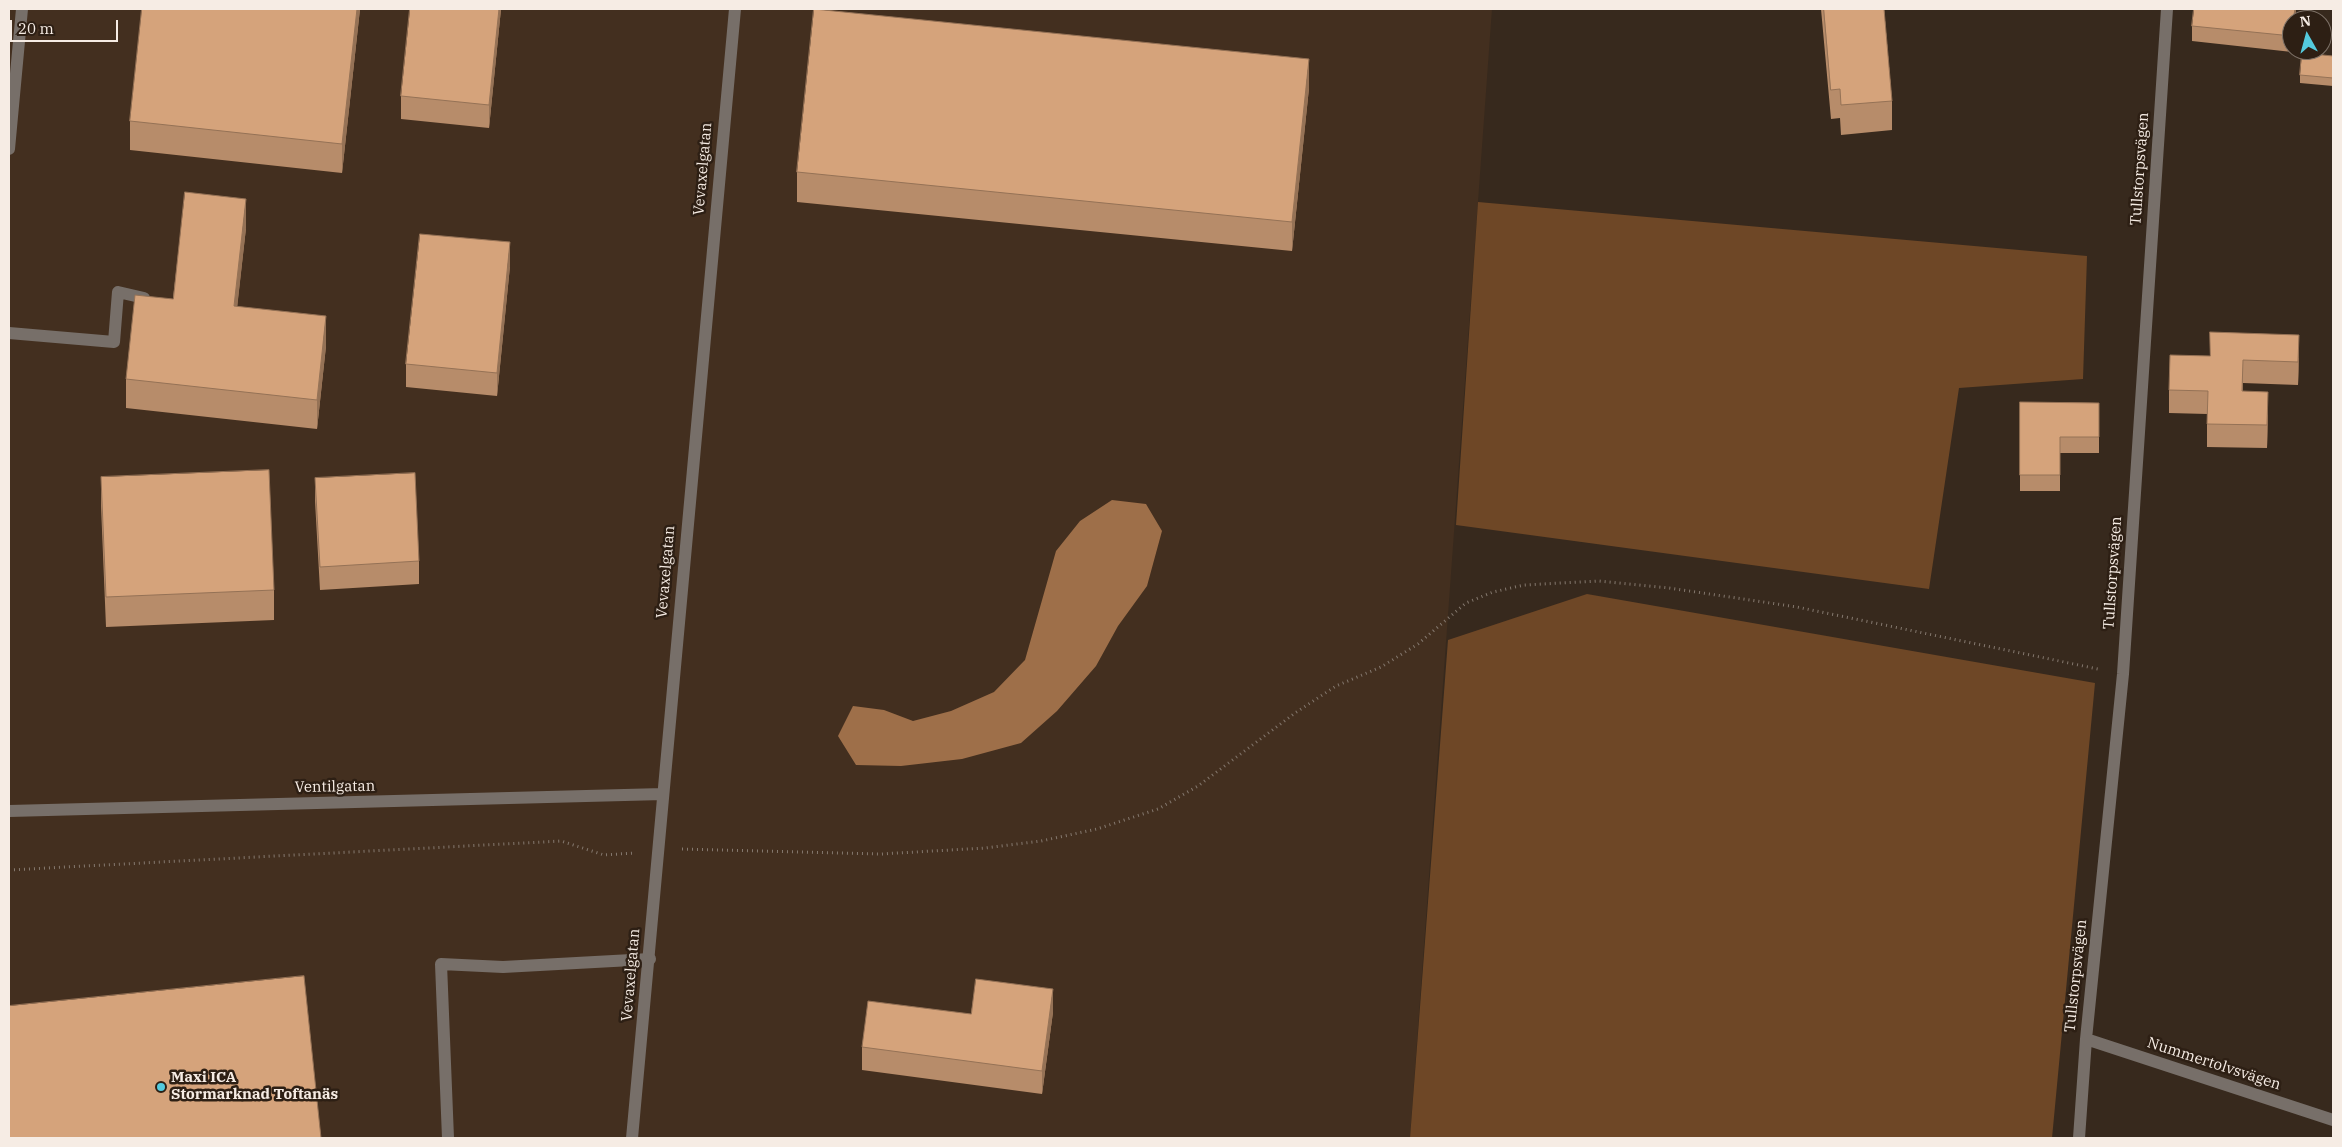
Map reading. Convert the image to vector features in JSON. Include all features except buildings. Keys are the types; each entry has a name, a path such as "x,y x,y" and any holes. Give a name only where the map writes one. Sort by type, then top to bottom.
{"street":[{"path":"9,149 22,9"},
{"name":"Vevaxelgatan","path":"632,1138 650,959 663,794 735,9"},
{"name":"Tullstorpsvägen","path":"2079,1138 2086,1040 2123,674 2167,9"},
{"path":"9,334 114,342 118,292 144,298"},
{"name":"Ventilgatan","path":"9,811 663,794"},
{"path":"448,1138 441,964 503,967 650,959"},
{"name":"Nummertolvsvägen","path":"2086,1040 2333,1120"}],"path":[{"path":"9,870 561,841 604,855 690,848 881,854 985,848 1041,841 1097,829 1158,809 1198,786 1295,713 1336,686 1381,667 1418,644 1466,603 1494,592 1524,585 1599,581 1797,607 2123,674"}],"shaded area":[{"path":"9,9 1492,9 1410,1138 9,1138"},
{"path":"1478,202 2087,256 2083,379 1959,388 1929,589 1456,525"},
{"path":"1112,500 1146,504 1162,531 1147,586 1118,626 1096,666 1057,711 1021,743 962,759 901,766 856,765 838,736 853,706 884,710 913,721 951,711 994,692 1025,660 1056,551 1080,521"},
{"path":"1587,594 2095,683 2052,1138 1410,1138 1448,640"}],"place":[{"name":"Maxi ICA Stormarknad Toftanäs","path":"161,1087"}]}
